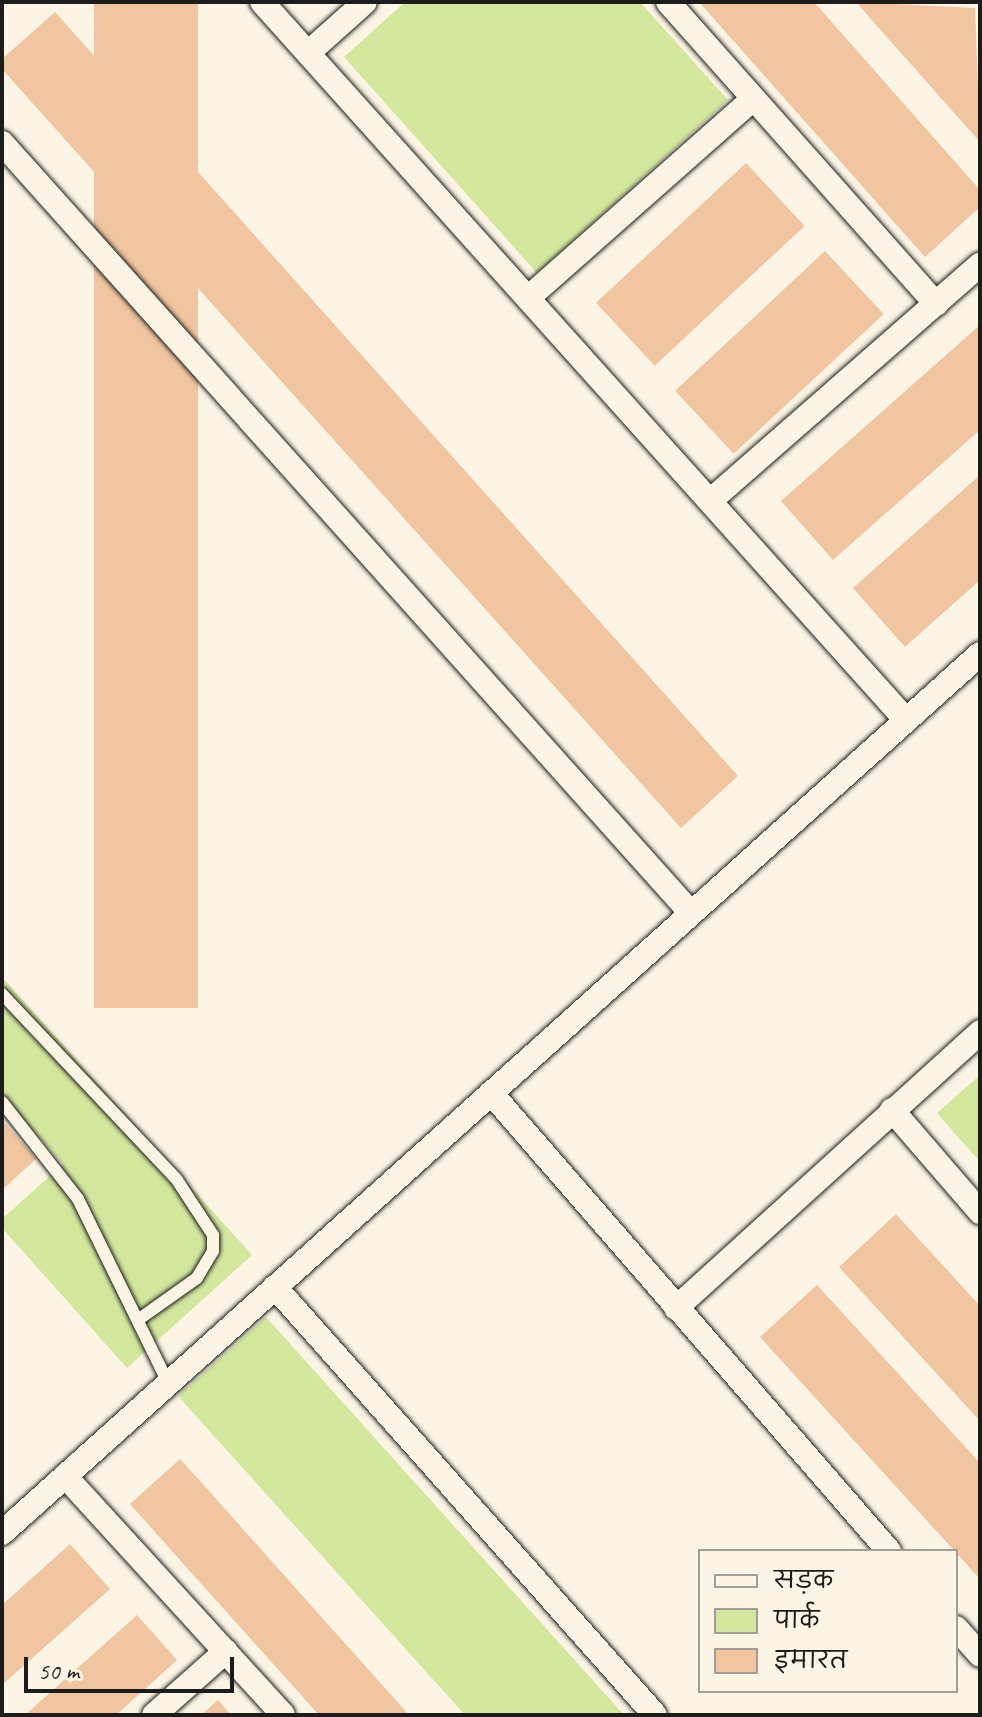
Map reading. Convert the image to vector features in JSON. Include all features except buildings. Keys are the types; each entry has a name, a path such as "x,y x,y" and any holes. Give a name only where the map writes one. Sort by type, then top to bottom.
{"street":[{"path":"262,2 906,720"},
{"path":"308,53 365,2"},
{"path":"668,2 936,304"},
{"path":"528,298 753,99"},
{"path":"2,143 691,913"},
{"path":"710,501 980,265"},
{"path":"2,1533 980,654"},
{"path":"676,1308 980,1032"},
{"path":"491,1093 887,1549"},
{"path":"892,1110 980,1212"},
{"path":"275,1287 655,1715"},
{"path":"65,1476 283,1715"},
{"path":"958,1630 980,1655"},
{"path":"154,1715 226,1651"}],"lane":[{"path":"2,994 177,1180 213,1235 213,1251 197,1278 139,1319"},
{"path":"2,1102 78,1199 168,1383"}],"green space":[{"path":"405,2 640,2 728,100 537,273 344,57"},
{"path":"2,977 252,1255 127,1368 2,1228 2,1219 63,1164 2,1096"},
{"path":"980,1075 980,1162 937,1113"},
{"path":"266,1317 624,1715 465,1715 178,1396"}]}
